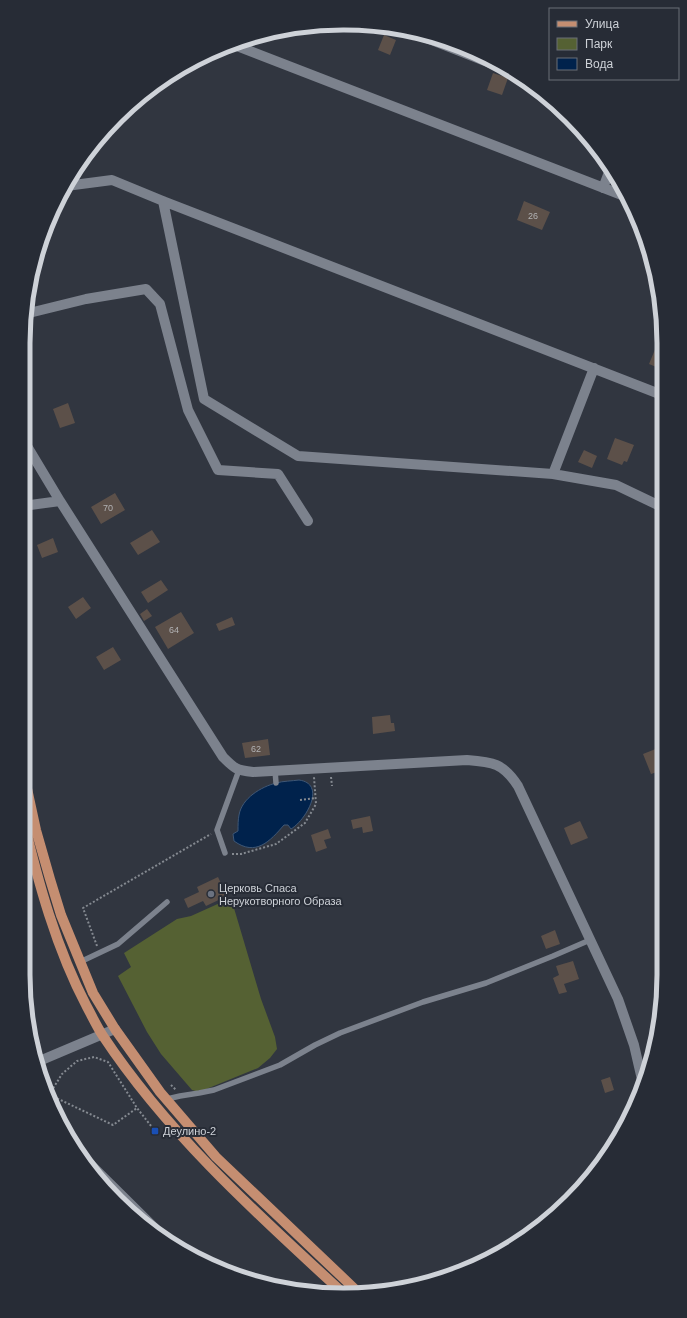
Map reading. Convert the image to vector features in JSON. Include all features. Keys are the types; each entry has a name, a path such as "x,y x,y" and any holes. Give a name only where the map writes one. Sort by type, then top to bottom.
{"main road":[{"path":"30,802 36,830 62,915 93,993 115,1029 167,1099 216,1157 353,1288"},
{"path":"30,848 48,912 77,986 102,1035 165,1119 228,1186 337,1288"}],"street":[{"path":"242,47 619,194"},
{"path":"603,188 607,174"},
{"path":"73,185 112,180 657,393"},
{"path":"163,201 204,399 298,456 553,474 616,485 657,505"},
{"path":"32,312 86,299 146,289 160,304 188,410 218,470 278,474 308,521"},
{"path":"553,474 594,368"},
{"path":"30,451 222,757 238,770 253,772 467,760 487,761 510,773 518,786 618,999 634,1045 641,1073"},
{"path":"30,505 60,501"},
{"path":"42,1060 115,1029"}],"lane":[{"path":"225,853 217,830 238,770"},
{"path":"275,770 276,783"},
{"path":"80,962 118,944 167,902"},
{"path":"167,1099 214,1090 273,1068 340,1033 423,1002 486,983 590,940"},
{"path":"102,1173 140,1212"}],"path":[{"path":"225,853 241,854 276,844 305,823 316,804 313,768"},
{"path":"300,800 315,798"},
{"path":"100,952 83,908 217,830"},
{"path":"52,1090 62,1074 77,1061 94,1057 108,1062 137,1108 155,1131"},
{"path":"56,1098 113,1125 137,1108"}],"green space":[{"path":"231,898 261,999 275,1037 277,1049 270,1058 258,1068 199,1092 192,1090 161,1054 147,1032 118,976 131,967 124,953 177,919 191,916"}],"water":[{"path":"299,780 307,783 312,788 313,795 308,811 297,824 291,829 288,825 284,825 268,841 256,847 249,848 234,841 233,834 238,831 239,815 248,798 264,787 282,782"}],"building":[{"path":"384,35 396,40 390,55 378,50"},
{"path":"493,73 508,78 502,95 487,90"},
{"path":"524,201 550,212 542,230 517,220"},
{"path":"657,345 657,367 649,364"},
{"path":"68,403 75,423 60,428 53,409"},
{"path":"615,438 634,445 627,462 624,461 622,465 607,459"},
{"path":"584,450 597,456 592,468 578,462"},
{"path":"115,493 125,510 101,524 91,507"},
{"path":"152,530 160,542 138,555 130,543"},
{"path":"53,538 58,552 42,558 37,545"},
{"path":"161,580 168,590 148,603 141,592"},
{"path":"83,597 91,608 76,619 68,607"},
{"path":"147,609 152,616 144,621 140,614"},
{"path":"181,612 194,633 168,649 155,627"},
{"path":"232,617 235,625 219,631 216,624"},
{"path":"113,647 121,660 104,670 96,657"},
{"path":"390,715 391,723 394,723 395,731 373,734 372,717"},
{"path":"268,739 270,755 245,758 242,743"},
{"path":"657,748 657,772 651,774 643,754"},
{"path":"370,816 373,831 363,833 362,827 353,829 351,820"},
{"path":"580,821 588,838 571,845 564,828"},
{"path":"328,829 331,838 324,840 327,848 316,852 311,835"},
{"name":"Церковь Спаса Нерукотворного Образа","path":"218,877 227,896 206,906 203,901 188,908 184,899 199,892 197,887"},
{"path":"555,930 560,944 546,949 541,936"},
{"path":"573,961 579,979 564,984 567,992 559,994 553,978 559,975 556,966"},
{"path":"610,1077 614,1090 605,1093 601,1080"}],"place":[{"name":"Церковь Спаса Нерукотворного Образа","path":"211,894"},
{"name":"Деулино-2","path":"155,1131"}]}
